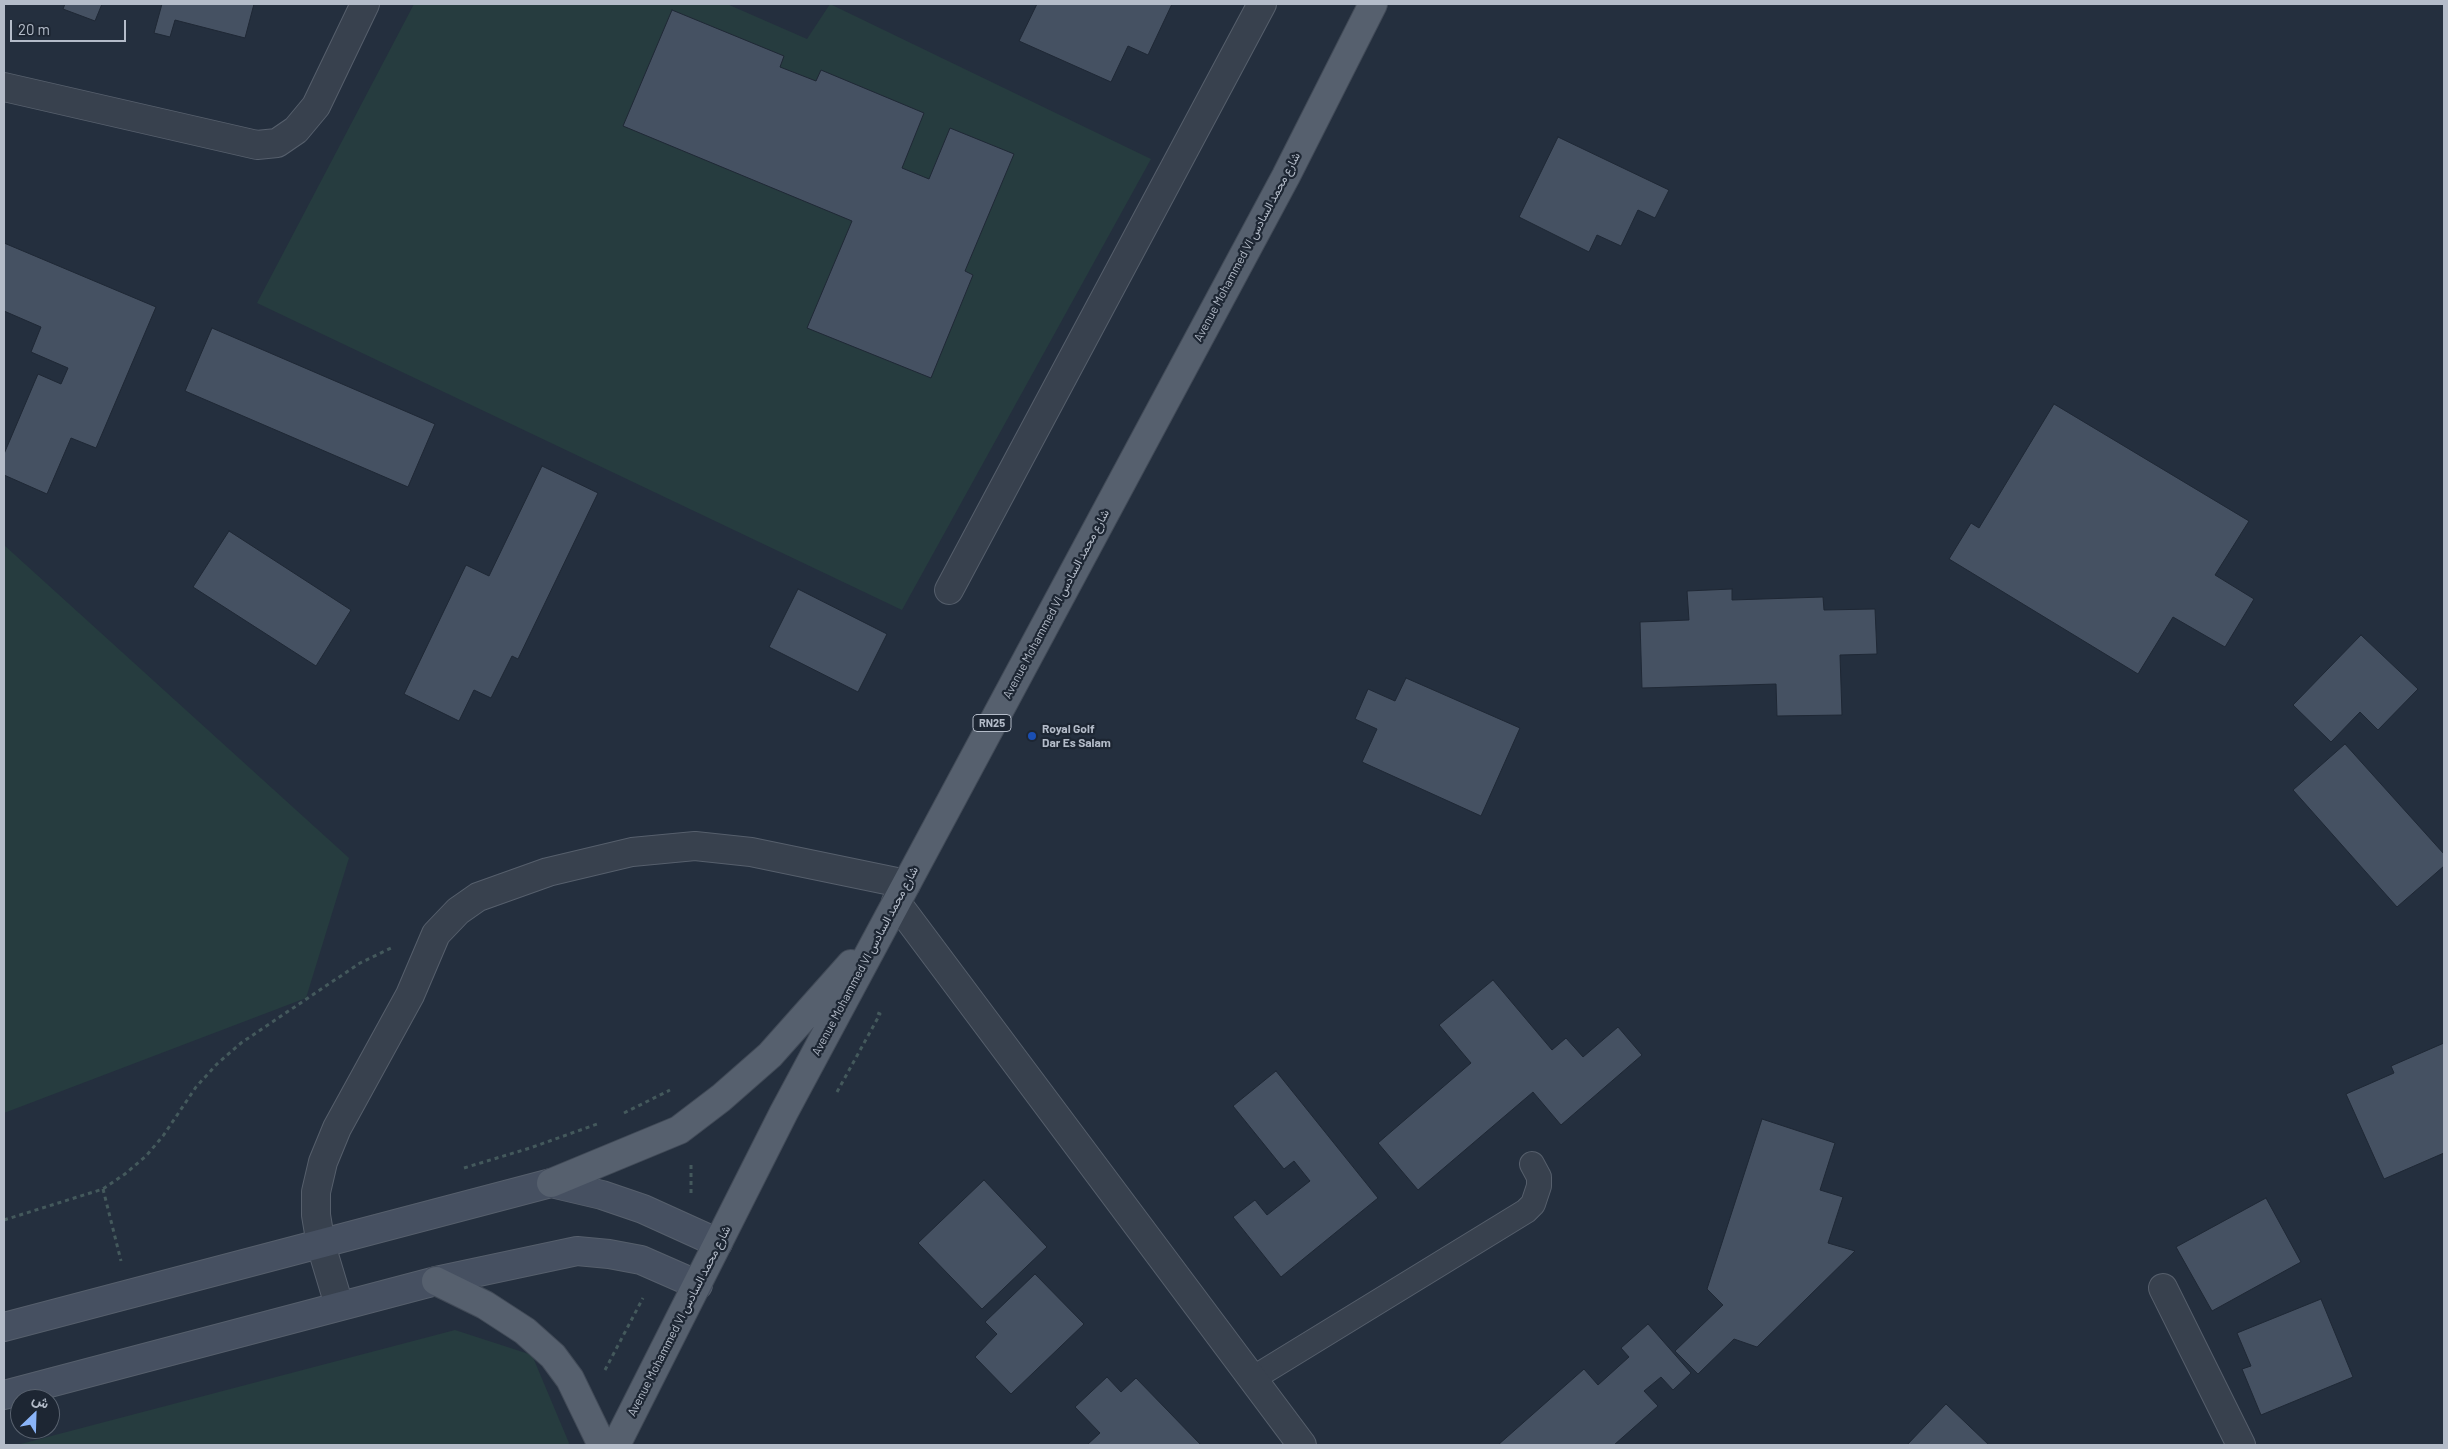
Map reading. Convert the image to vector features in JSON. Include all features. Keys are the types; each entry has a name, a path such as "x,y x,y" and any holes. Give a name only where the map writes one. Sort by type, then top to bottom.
{"main road":[{"name":"Avenue Mohammed VI شارع محمد السادس","path":"616,1445 784,1112 1286,176 1373,4"},
{"path":"550,1183 679,1130 721,1098 770,1055 882,930"},
{"path":"436,1281 485,1305 525,1331 553,1356 570,1379 602,1445"}],"street":[{"path":"4,87 256,145 277,143 296,130 316,106 365,4"},
{"path":"949,590 1262,4"},
{"path":"339,1306 321,1245 316,1215 316,1192 323,1162 337,1128 410,995 436,934 458,911 478,897 548,872 632,852 695,846 751,852 901,893 1252,1379 1302,1445"},
{"path":"4,1328 550,1183 602,1195 643,1208 718,1243"},
{"path":"4,1394 436,1281 577,1251 641,1260 698,1285"},
{"path":"2163,1288 2241,1445"}],"lane":[{"path":"1252,1379 1526,1211 1533,1204 1539,1186 1539,1176 1532,1164"}],"path":[{"path":"4,1220 103,1188 125,1174 146,1156 163,1136 196,1087 217,1064 241,1043 360,963 397,945 436,934"},
{"path":"620,1114 664,1094"},
{"path":"456,1170 530,1148 602,1122"},
{"path":"103,1188 122,1266"}],"green space":[{"path":"414,4 727,4 807,39 830,4 1151,159 902,610 257,303"},
{"path":"4,545 349,858 306,998 4,1113"},
{"path":"455,1330 532,1355 569,1443 568,1445 17,1445 40,1439 60,1439 60,1434"}],"building":[{"path":"65,4 102,4 95,21 63,9"},
{"path":"162,4 254,4 245,38 175,20 170,37 154,33"},
{"path":"1037,4 1172,4 1148,55 1128,46 1111,82 1019,41"},
{"path":"672,10 784,56 780,67 816,81 821,70 924,113 902,168 929,179 950,128 1014,154 965,271 973,275 931,378 807,328 852,221 623,126"},
{"path":"1558,137 1669,190 1655,218 1638,210 1621,246 1597,235 1589,252 1519,217"},
{"path":"4,243 156,307 96,448 71,438 47,494 4,475 4,454 38,374 61,384 68,368 31,352 41,327 4,311"},
{"path":"212,328 435,424 408,487 185,391"},
{"path":"2054,404 2249,521 2215,575 2254,599 2225,647 2173,617 2138,674 1949,559 1971,523 1979,528"},
{"path":"542,466 598,493 518,659 512,656 491,698 474,690 459,721 404,694 466,565 489,576"},
{"path":"229,531 351,610 316,666 193,587"},
{"path":"798,589 887,634 858,692 769,647"},
{"path":"1732,589 1732,600 1823,597 1824,610 1875,609 1877,654 1840,655 1842,715 1777,716 1776,684 1642,688 1640,622 1689,620 1687,591"},
{"path":"2361,635 2418,689 2378,730 2360,712 2331,742 2293,705"},
{"path":"1406,678 1520,728 1481,816 1362,762 1377,729 1355,719 1368,689 1395,701"},
{"path":"2345,744 2444,854 2444,866 2397,907 2293,790"},
{"path":"1493,980 1552,1050 1566,1038 1583,1057 1618,1027 1642,1055 1561,1125 1533,1092 1418,1190 1378,1143 1471,1063 1439,1025"},
{"path":"2444,1043 2444,1153 2384,1179 2346,1094 2394,1073 2391,1066"},
{"path":"1276,1071 1378,1198 1281,1277 1233,1217 1255,1200 1267,1215 1310,1181 1294,1161 1284,1169 1233,1106"},
{"path":"1762,1119 1835,1143 1820,1190 1843,1197 1828,1243 1855,1251 1757,1347 1734,1339 1698,1374 1675,1351 1723,1305 1707,1289"},
{"path":"984,1180 1047,1247 982,1309 918,1243"},
{"path":"2266,1198 2301,1262 2212,1311 2176,1247"},
{"path":"1035,1274 1084,1324 1011,1394 975,1357 997,1334 985,1322"},
{"path":"2321,1299 2353,1377 2261,1415 2242,1369 2251,1366 2237,1333"},
{"path":"1648,1324 1691,1373 1673,1390 1661,1377 1644,1391 1658,1406 1614,1445 1498,1445 1584,1369 1598,1385 1629,1357 1621,1348"},
{"path":"1107,1377 1121,1392 1136,1378 1201,1445 1087,1445 1100,1433 1075,1407"},
{"path":"1946,1404 1989,1445 1907,1445"}],"place":[{"name":"Royal Golf Dar Es Salam","path":"1032,736"}]}
